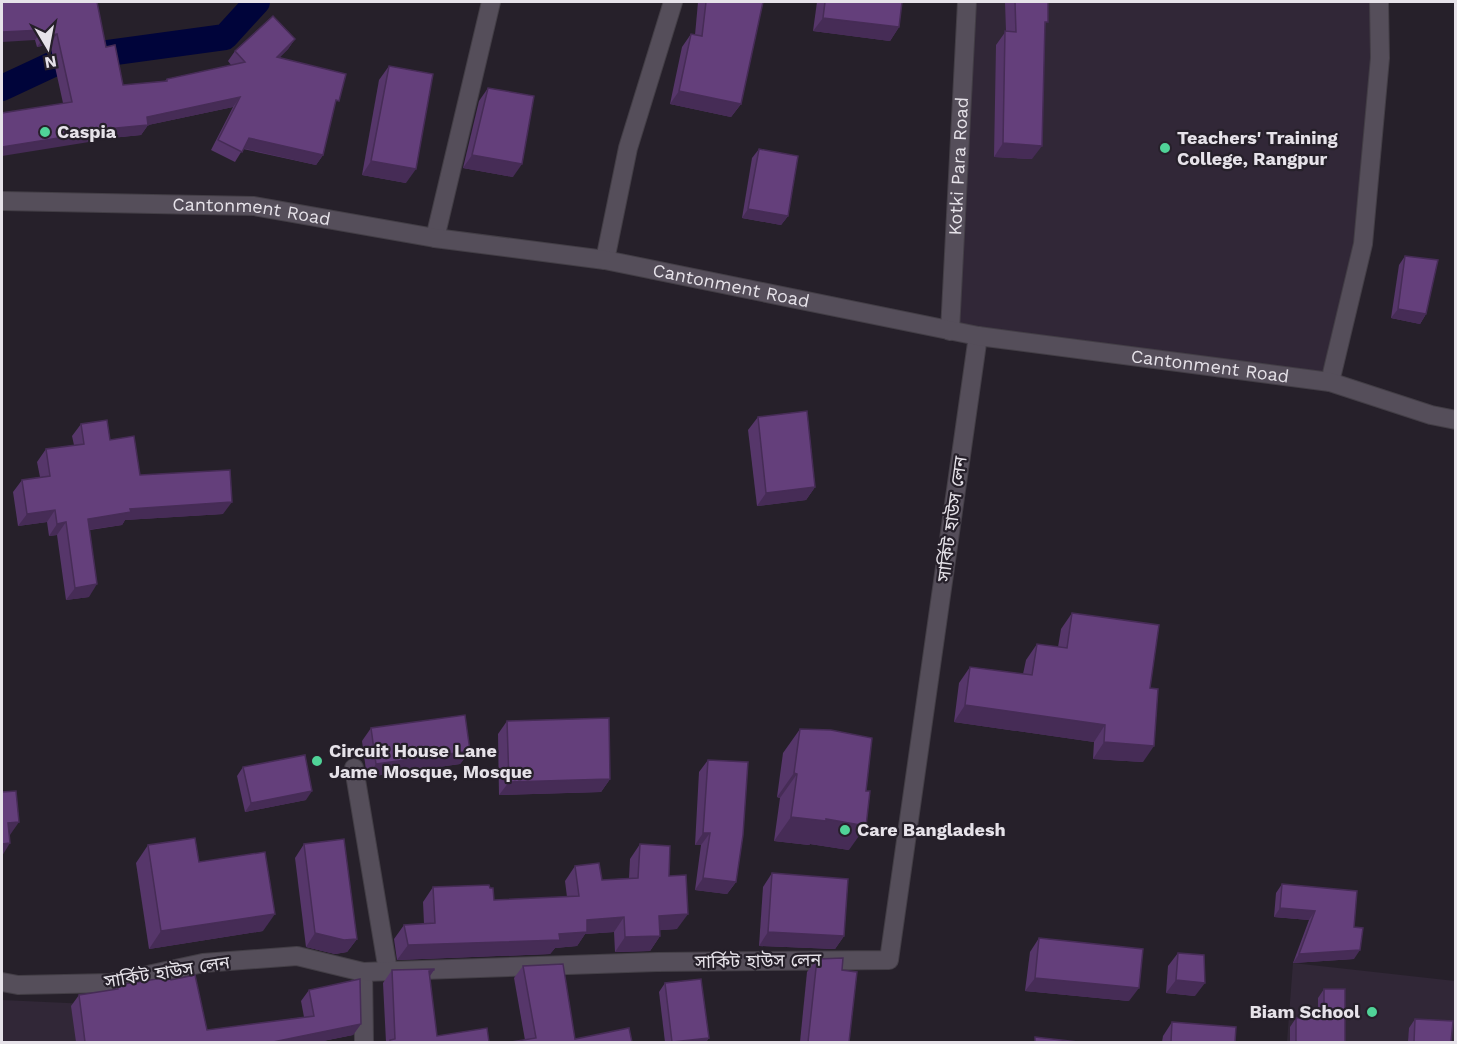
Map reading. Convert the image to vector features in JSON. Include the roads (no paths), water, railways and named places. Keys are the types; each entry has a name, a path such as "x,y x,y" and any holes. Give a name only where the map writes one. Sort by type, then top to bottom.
{"street":[{"path":"435,238 491,2"},
{"path":"605,260 628,148 673,2"},
{"name":"Kotki Para Road","path":"950,331 967,2"},
{"path":"1330,382 1363,244 1380,58 1378,2"},
{"name":"Cantonment Road","path":"2,201 254,206 435,238 605,260 978,336 1330,382 1431,415 1455,420"},
{"name":"সার্কিট হাউস লেন","path":"2,982 18,985 111,983 203,963 297,956 363,972 657,962 889,960 978,336"},
{"path":"354,768 388,971"},
{"path":"363,972 364,1042"}],"waterway":[{"path":"2,88 64,59 225,37 257,2"}],"place":[{"name":"Caspia","path":"45,132"},
{"name":"Teachers' Training College, Rangpur","path":"1165,148"},
{"name":"Circuit House Lane Jame Mosque, Mosque","path":"317,761"},
{"name":"Care Bangladesh","path":"845,830"},
{"name":"Biam School","path":"1372,1012"}]}
